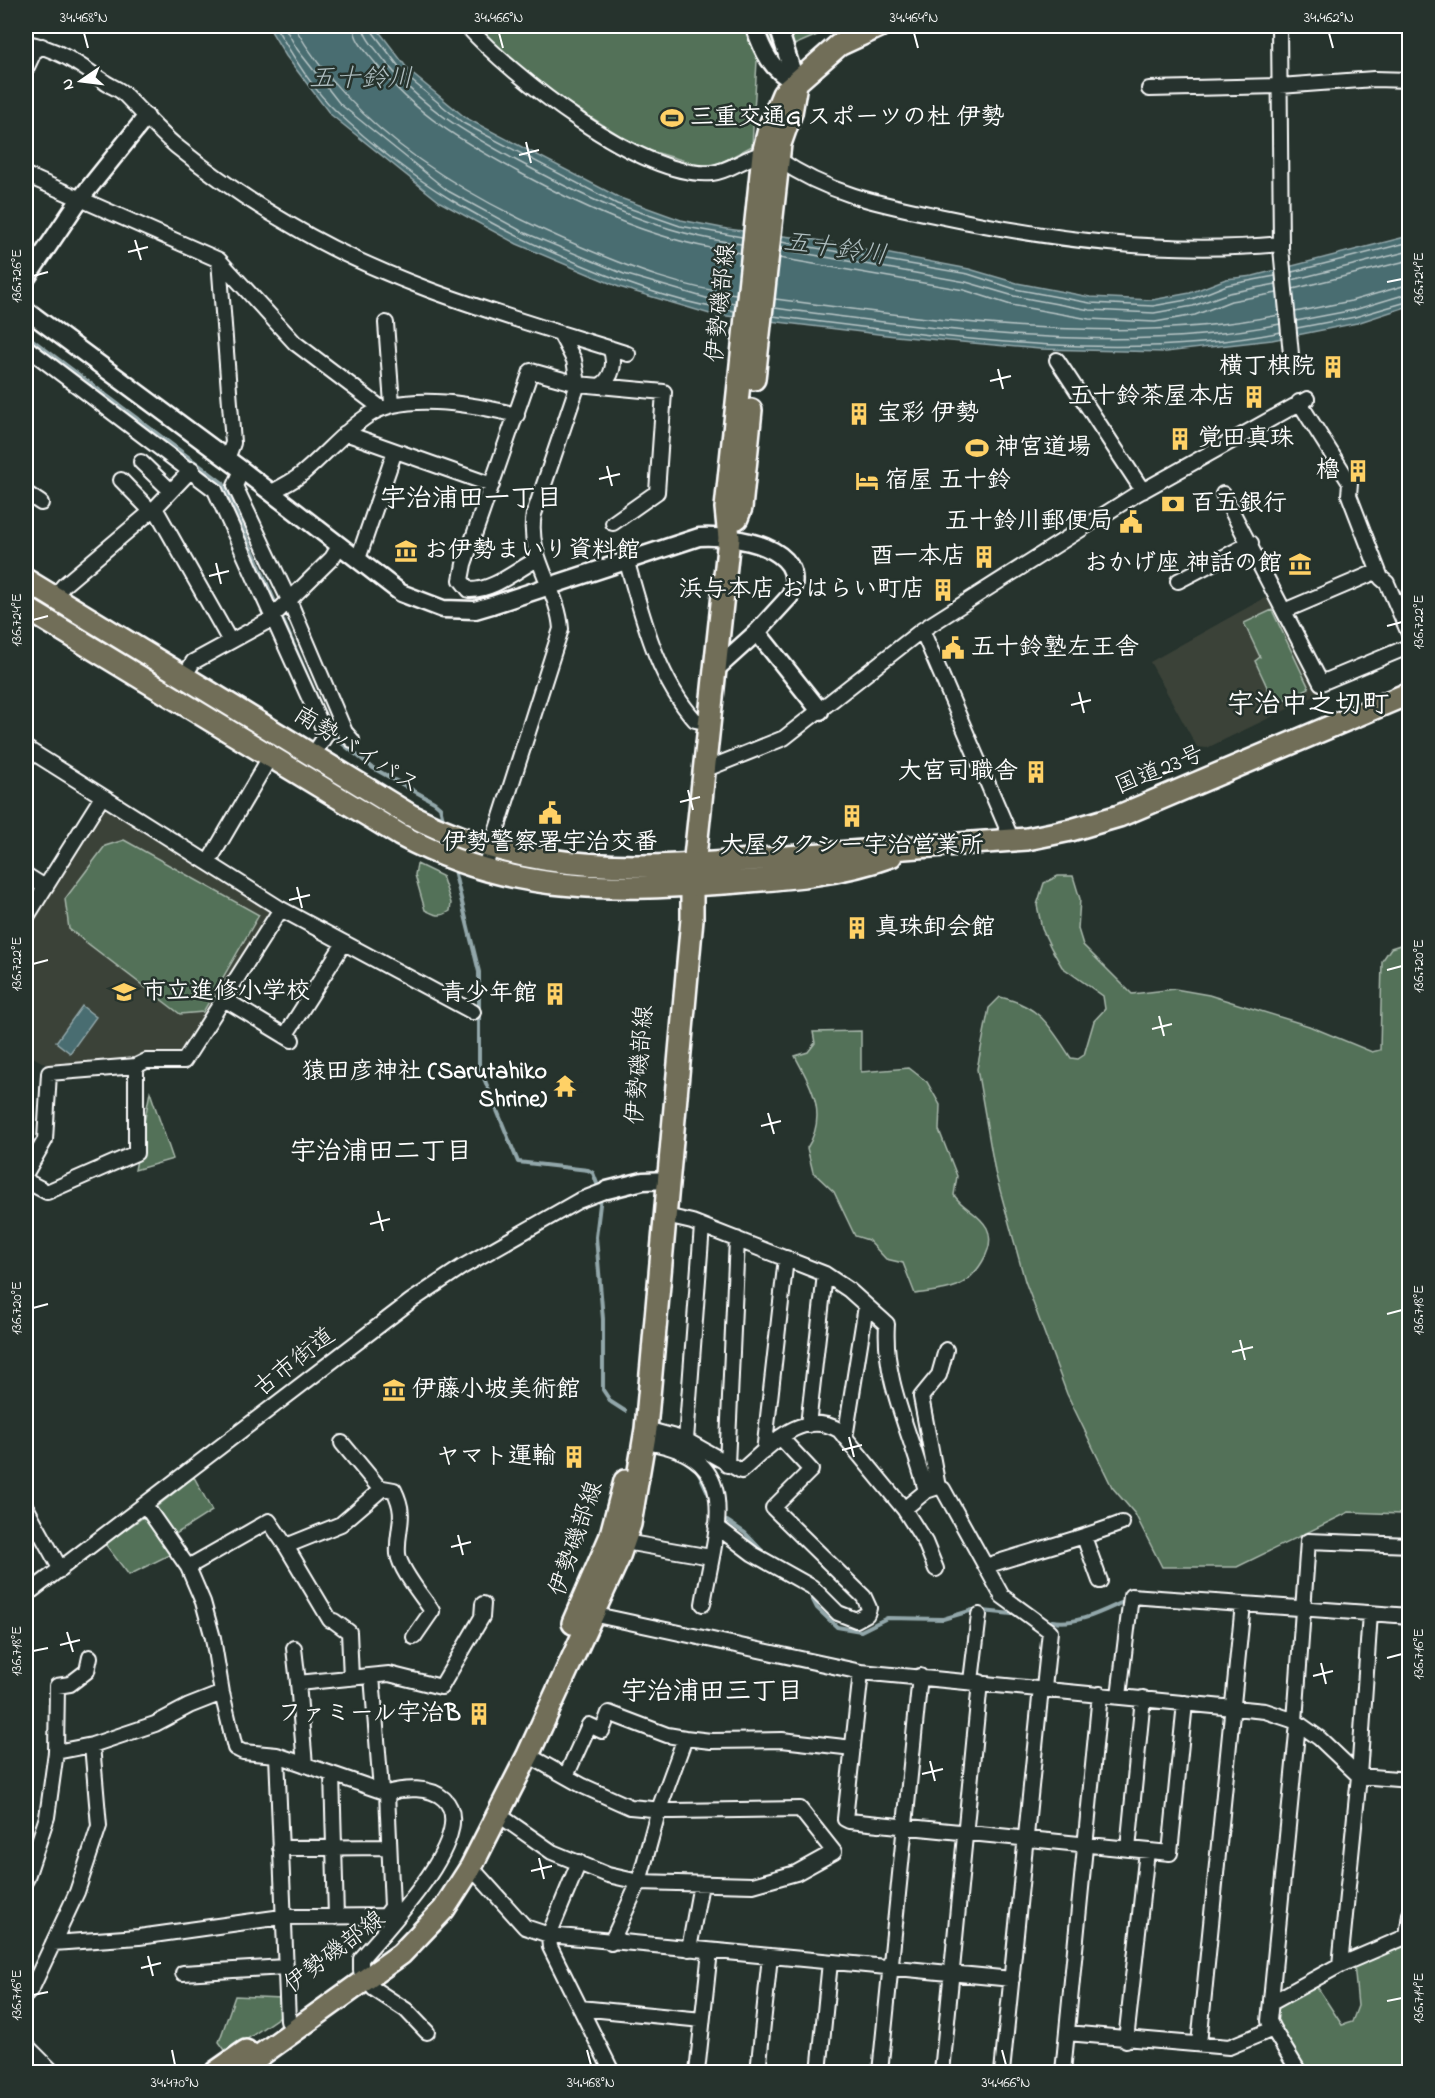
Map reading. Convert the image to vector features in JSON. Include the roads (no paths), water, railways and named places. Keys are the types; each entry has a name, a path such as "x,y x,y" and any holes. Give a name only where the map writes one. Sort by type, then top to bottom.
{"main road":[{"path":"796,83 839,45 880,26"},
{"name":"伊勢磯部線","path":"216,2073 288,2021 401,1954 444,1909 471,1867 528,1755 586,1613 610,1538 624,1487 663,1180 692,919 693,875 729,538 741,508 747,380 770,163 796,83"},
{"name":"南勢バイパス","path":"26,580 432,826 490,847 567,864 693,875"},
{"name":"南勢バイパス","path":"26,608 400,835 437,853 474,867 531,881 567,886 602,888 693,875"},
{"name":"国道23号","path":"693,875 917,846 1012,840 1063,832 1119,816 1410,693"},
{"name":"伊勢磯部線","path":"237,2073 364,1975 437,1900 460,1863 586,1613 625,1542 645,1436 666,1216 663,1180"}],"street":[{"path":"467,26 481,42 542,94 640,156 691,170 712,172 770,163 840,192 891,206 1024,233 1136,247 1281,246"},
{"path":"754,26 768,60 782,76 796,83"},
{"path":"778,26 796,83"},
{"path":"1279,26 1281,246 1292,365"},
{"path":"26,69 34,52 34,45 93,71 123,92 174,145 234,190 291,225 367,263 427,288 628,354"},
{"path":"1149,89 1280,86 1374,79 1410,80"},
{"path":"26,279 80,199 146,117"},
{"path":"26,175 219,260 295,343 386,406"},
{"path":"219,260 233,443 227,459"},
{"path":"26,310 272,492 401,593 422,603 443,609 475,610 699,537 729,538 778,553 790,564 793,572 793,589 790,596 757,632 715,670"},
{"path":"386,323 386,406"},
{"path":"474,867 490,847 559,637 560,617 532,539 534,514 578,384 574,360 560,333"},
{"path":"26,347 192,470 215,490 326,735 313,755"},
{"path":"600,386 607,381 614,364 610,348"},
{"path":"1057,360 1143,491"},
{"path":"538,559 522,566 509,577 478,589 469,590 462,584 464,564 531,371 578,384 664,392 657,492 613,523"},
{"path":"704,770 771,745 820,711 922,630 1143,491 1303,400 1350,483 1349,495 1378,571 1381,578 1388,583 1410,636"},
{"path":"272,492 302,474 345,433 386,406 435,403 517,415"},
{"path":"345,433 492,485"},
{"path":"358,559 395,451"},
{"path":"141,462 171,491"},
{"path":"54,597 64,585 139,524 192,470"},
{"path":"242,470 235,486 345,732 352,740"},
{"path":"121,480 153,509 230,641"},
{"path":"26,494 41,503"},
{"path":"1223,494 1251,543 1321,683 1410,646"},
{"path":"1178,581 1251,543"},
{"path":"184,677 193,662 273,615 332,558 340,545"},
{"path":"626,559 643,618 671,690 694,720 710,723"},
{"path":"1284,611 1378,571"},
{"path":"922,630 1012,840"},
{"path":"757,632 820,711"},
{"path":"26,748 281,909 472,1012"},
{"path":"208,863 270,757"},
{"path":"26,918 102,797"},
{"path":"26,875 45,887"},
{"path":"26,1173 45,1140 49,1073 136,1066 146,1061 184,1061 281,909"},
{"path":"224,999 289,1038 344,943"},
{"path":"26,1178 30,1183 47,1192 136,1153 136,1066"},
{"path":"607,1190 663,1180"},
{"name":"古市街道","path":"26,1595 411,1301 462,1268 570,1206 607,1190"},
{"path":"666,1216 702,1226 825,1274 835,1279 887,1324 885,1347 888,1369 932,1489"},
{"path":"686,1440 702,1226"},
{"path":"727,1466 737,1239"},
{"path":"764,1452 786,1258"},
{"path":"808,1425 825,1274"},
{"path":"845,1438 866,1306"},
{"path":"932,1489 921,1397 939,1375 946,1350"},
{"path":"645,1436 686,1440 727,1466 741,1471 789,1429 808,1425 830,1426 839,1430 904,1509 925,1542 936,1569"},
{"path":"645,1436 672,1446 705,1469 717,1489 719,1508 703,1604"},
{"path":"716,1526 753,1554 812,1587 838,1614 856,1620 867,1614 869,1608 864,1597 773,1508 811,1470 780,1437"},
{"path":"342,1443 381,1490"},
{"path":"904,1509 932,1489 945,1491 1002,1596 1050,1631 1002,2073"},
{"path":"286,1546 341,1524 381,1490 394,1490 402,1516 398,1538 400,1562 432,1611 414,1637"},
{"path":"145,1505 188,1567 203,1602 213,1638 222,1693 235,1748 243,1752 277,1755 384,1791 434,1793 450,1807 452,1821 442,1856 406,1909 361,1959 364,1975 374,1989 406,2010 427,2032"},
{"path":"26,1507 61,1570"},
{"path":"188,1567 269,1521 332,1620 349,1632 351,1677"},
{"path":"986,1566 1059,1542 1084,1537 1122,1523"},
{"path":"1084,1537 1100,1581"},
{"path":"1299,2073 1269,2021 1297,1722 1308,1541 1410,1545"},
{"path":"625,1542 711,1557"},
{"path":"1119,1696 1131,1596 1410,1616"},
{"path":"298,1683 389,1674 441,1687 482,1617 483,1604"},
{"path":"1199,2044 1244,1604"},
{"path":"586,1613 861,1672 1265,1711 1297,1722 1319,1737 1359,1776 1410,1780"},
{"path":"1340,1965 1359,1776 1370,1613"},
{"path":"942,2073 966,1831 979,1615"},
{"path":"294,1648 305,1765"},
{"path":"26,1880 47,1817 56,1752 57,1686 70,1684 87,1671 90,1657"},
{"path":"861,1672 845,1819 1147,1851 1170,1853 1185,1702"},
{"path":"53,1943 139,1937 282,1917 385,1916 392,1906 389,1847 372,1676"},
{"path":"880,2073 920,1676"},
{"path":"56,1752 92,1745 156,1724 189,1706 222,1693"},
{"path":"1063,2073 1100,1694"},
{"path":"1128,1849 1143,1698"},
{"path":"566,1776 589,1725 602,1731 609,1713 667,1735 685,1738 711,1741 782,1740 852,1748"},
{"path":"611,1943 639,1882 659,1809 685,1738"},
{"path":"26,1995 32,1988 77,1892 99,1826 92,1745"},
{"path":"277,1755 288,2021"},
{"path":"499,1815 552,1852 608,1875 639,1882 753,1886 796,1873 834,1852 800,1809 630,1807 528,1755"},
{"path":"332,1774 336,1917"},
{"path":"280,1848 389,1847"},
{"path":"1126,2040 1147,1851"},
{"path":"579,1862 549,1935 550,1947 612,2073"},
{"path":"471,1867 525,1927 549,1935 611,1943 1012,1979"},
{"path":"689,1949 701,1884"},
{"path":"1271,2002 1340,1965 1408,1936 1410,1914"},
{"path":"697,2073 710,1951"},
{"path":"758,2073 770,1956"},
{"path":"819,2073 831,1962"},
{"path":"183,1973 285,1967"},
{"path":"580,2008 702,2020"},
{"path":"1067,2033 1126,2040 1229,2047 1273,2029"},
{"path":"26,2045 50,2071"}],"water":[{"name":"五十鈴川","path":"268,26 375,26 410,72 466,118 620,198 681,220 727,229 816,240 969,269 1017,283 1090,297 1152,300 1190,293 1226,279 1253,276 1409,236 1409,306 1357,323 1272,340 1165,352 1040,349 895,336 710,314 619,287 517,244 440,202 330,114 286,56"},
{"path":"82,1006 96,1017 70,1053 56,1042"}],"waterway":[{"path":"26,41 33,26"},
{"path":"26,335 223,483 334,737 373,768 434,802 440,807 444,823"},
{"path":"453,866 479,972 479,1066 518,1162 588,1170 593,1173 599,1189"},
{"path":"601,1196 596,1237 603,1319 603,1390 611,1402 625,1411"},
{"path":"686,1462 698,1471 710,1497"},
{"path":"727,1521 745,1533 763,1552 806,1577"},
{"path":"811,1596 817,1608 837,1627 861,1631 887,1618 943,1619 973,1610 1012,1614"},
{"path":"1052,1621 1079,1620 1121,1603"}],"place":[{"name":"三重交通G スポーツの杜 伊勢","path":"672,118"},
{"name":"横丁棋院","path":"1333,367"},
{"name":"五十鈴茶屋本店","path":"1254,397"},
{"name":"宝彩 伊勢","path":"859,414"},
{"name":"覚田真珠","path":"1180,439"},
{"name":"神宮道場","path":"977,448"},
{"name":"櫓","path":"1358,471"},
{"name":"宿屋 五十鈴","path":"867,481"},
{"name":"百五銀行","path":"1173,504"},
{"name":"五十鈴川郵便局","path":"1131,522"},
{"name":"お伊勢まいり資料館","path":"406,551"},
{"name":"酉一本店","path":"984,557"},
{"name":"おかげ座 神話の館","path":"1300,564"},
{"name":"浜与本店 おはらい町店","path":"943,590"},
{"name":"五十鈴塾左王舎","path":"953,648"},
{"name":"大宮司職舎","path":"1036,772"},
{"name":"伊勢警察署宇治交番","path":"550,813"},
{"name":"大屋タクシー宇治営業所","path":"852,816"},
{"name":"真珠卸会館","path":"857,928"},
{"name":"市立進修小学校","path":"124,992"},
{"name":"青少年館","path":"555,994"},
{"name":"猿田彦神社 (Sarutahiko Shrine)","path":"565,1086"},
{"name":"伊藤小坡美術館","path":"394,1390"},
{"name":"ヤマト運輸","path":"574,1457"},
{"name":"ファミール宇治B","path":"479,1714"}],"district":[{"name":"宇治浦田一丁目","path":"471,500"},
{"name":"宇治中之切町","path":"1308,705"},
{"name":"宇治浦田二丁目","path":"381,1153"},
{"name":"宇治浦田三丁目","path":"712,1693"}]}
